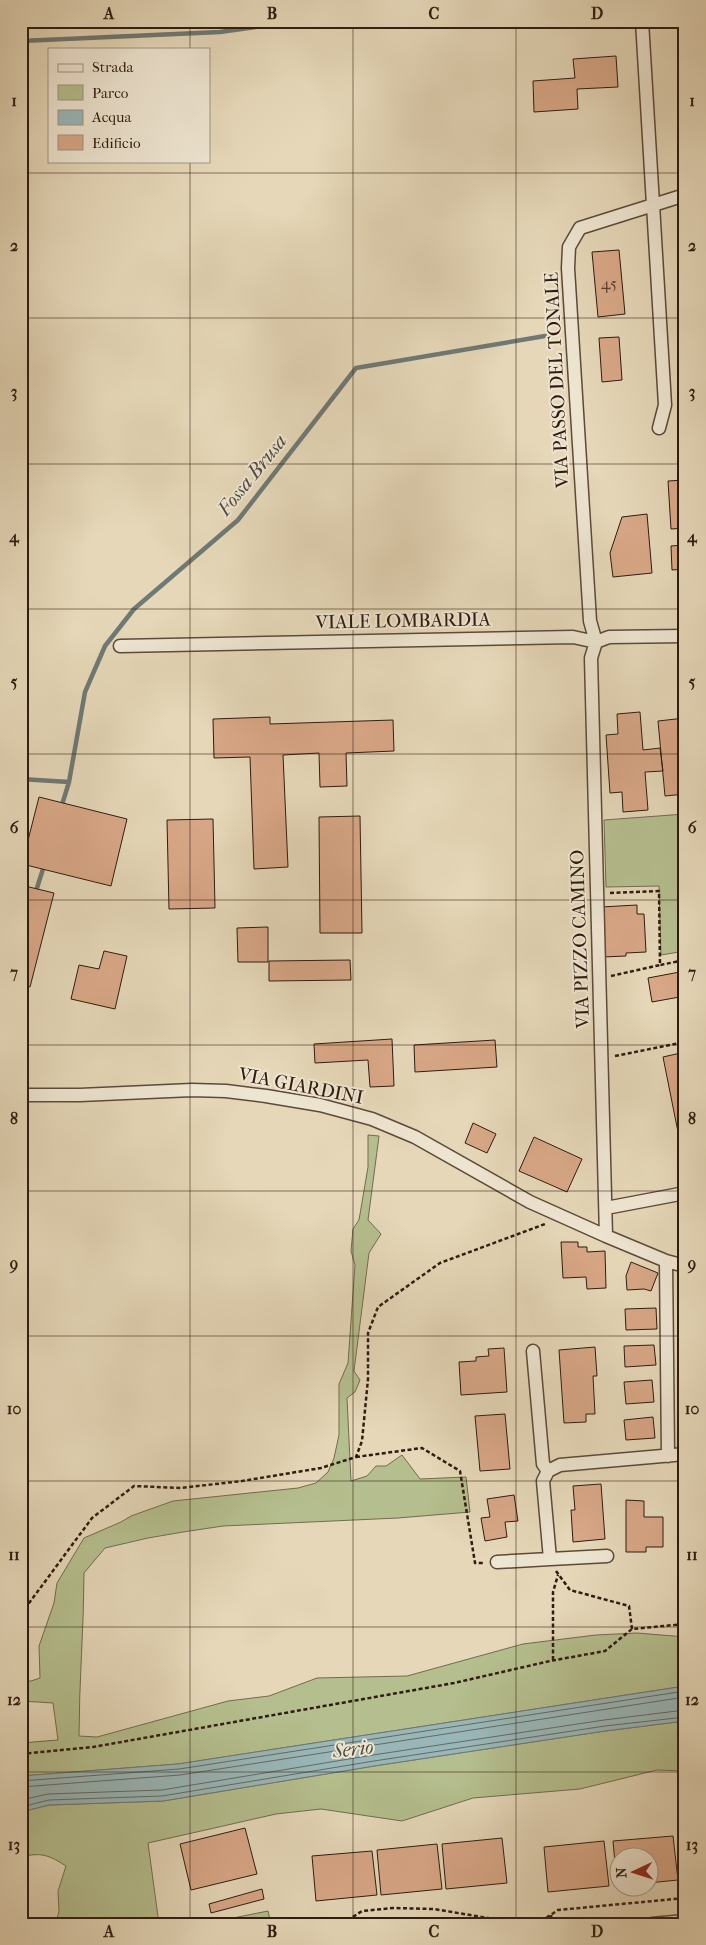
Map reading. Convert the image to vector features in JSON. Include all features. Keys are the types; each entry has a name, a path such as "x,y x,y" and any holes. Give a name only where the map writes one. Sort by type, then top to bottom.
{"street":[{"path":"642,21 665,405 659,428"},
{"name":"VIA PASSO DEL TONALE","path":"596,642 590,621 569,278 569,247 580,228 685,195"},
{"name":"VIALE LOMBARDIA","path":"120,646 573,637 596,642 609,636 685,636"},
{"name":"VIA PIZZO CAMINO","path":"596,642 591,658 606,1236"},
{"name":"VIA GIARDINI","path":"21,1095 80,1095 192,1090 226,1091 320,1105 372,1119 415,1137 530,1202 666,1261 685,1266"},
{"path":"606,1208 685,1193"},
{"path":"666,1261 668,1456"},
{"path":"533,1351 543,1464 548,1471"},
{"path":"550,1559 543,1481 548,1471 560,1465 685,1454"},
{"path":"497,1562 607,1556"},
{"path":"652,1924 685,1921"}],"path":[{"path":"598,894 659,891 660,965"},
{"path":"600,978 685,960"},
{"path":"602,1058 685,1042"},
{"path":"356,1457 362,1441 368,1379 368,1333 378,1307 440,1263 563,1217"},
{"path":"21,1614 92,1518 134,1486 181,1488 242,1481 321,1468 356,1457 422,1448 460,1471 475,1563 497,1562"},
{"path":"550,1559 558,1575 570,1590 629,1606 632,1630"},
{"path":"553,1660 553,1592 558,1575"},
{"path":"21,1754 102,1745 454,1683 553,1660 605,1651 632,1630 685,1624"},
{"path":"535,1924 558,1910 685,1898"},
{"path":"342,1924 362,1912 393,1908 434,1909 524,1924"},
{"path":"551,1915 552,1924"}],"green space":[{"path":"685,814 685,951 661,955 659,886 606,887 604,820"},
{"path":"368,1135 379,1136 368,1220 381,1234 369,1253 354,1371 360,1380 355,1392 347,1398 351,1481 367,1476 376,1466 386,1466 402,1455 420,1479 466,1477 470,1512 398,1518 223,1526 148,1538 105,1548 84,1573 79,1736 97,1737 228,1701 269,1696 317,1678 407,1676 523,1644 596,1635 637,1633 685,1637 685,1686 178,1764 21,1776 21,1743 58,1740 53,1703 21,1701 21,1681 31,1681 40,1678 39,1646 54,1603 57,1583 84,1538 131,1516 173,1501 298,1488 316,1483 328,1472 334,1458 339,1435 339,1384 348,1363 355,1265 351,1251 353,1229 359,1220 368,1167"},
{"path":"685,1721 685,1771 657,1770 580,1789 473,1798 402,1821 321,1809 276,1814 148,1843 159,1924 55,1924 59,1912 58,1891 66,1866 45,1855 21,1857 21,1812 49,1805 163,1801 374,1766 605,1731"},
{"path":"268,1911 271,1924 203,1924"}],"water":[{"name":"Serio","path":"685,1686 685,1721 605,1731 374,1766 163,1801 49,1805 21,1812 21,1776 178,1764"}],"building":[{"path":"616,56 618,87 577,89 578,109 534,112 533,81 575,78 573,59"},
{"path":"619,250 625,314 598,317 592,252"},
{"path":"619,337 622,380 602,382 599,338"},
{"path":"685,480 685,528 671,529 668,481"},
{"path":"647,514 652,573 613,577 610,553 622,517"},
{"path":"685,545 685,569 672,570 671,546"},
{"path":"640,712 643,750 660,748 663,771 645,772 648,810 623,812 622,792 610,793 606,735 618,734 617,714"},
{"path":"270,717 270,724 393,720 394,751 346,753 347,786 320,787 319,753 283,755 288,867 254,869 250,757 214,758 213,719"},
{"path":"685,718 685,794 665,796 658,721"},
{"path":"39,797 127,819 111,886 22,864"},
{"path":"360,816 362,933 320,933 319,817"},
{"path":"213,819 215,908 169,909 167,820"},
{"path":"25,886 54,893 30,987 21,985 21,901"},
{"path":"637,905 637,914 644,914 646,952 626,953 626,956 603,957 601,907"},
{"path":"268,927 268,962 238,962 237,928"},
{"path":"104,951 127,956 115,1009 71,999 79,965 99,969"},
{"path":"350,960 351,980 269,981 269,961"},
{"path":"685,971 685,996 652,1002 648,978"},
{"path":"392,1039 394,1086 370,1087 368,1060 315,1063 314,1044"},
{"path":"495,1040 497,1067 415,1072 414,1045"},
{"path":"685,1052 685,1149 681,1147 663,1057"},
{"path":"473,1123 496,1134 487,1153 465,1143"},
{"path":"534,1137 582,1159 567,1192 519,1171"},
{"path":"561,1242 578,1242 578,1247 587,1247 587,1252 605,1251 606,1288 587,1289 586,1277 563,1278"},
{"path":"631,1262 658,1273 651,1291 644,1289 627,1290 626,1276"},
{"path":"681,1287 685,1287 685,1318 683,1318"},
{"path":"656,1308 657,1329 626,1330 625,1309"},
{"path":"654,1345 656,1365 625,1367 624,1346"},
{"path":"595,1347 597,1376 593,1376 595,1414 586,1414 586,1422 564,1423 559,1350"},
{"path":"504,1348 507,1392 461,1395 459,1362 476,1361 476,1357 489,1356 488,1349"},
{"path":"652,1380 654,1402 626,1404 624,1382"},
{"path":"505,1414 510,1469 480,1471 475,1416"},
{"path":"653,1417 655,1438 626,1440 624,1420"},
{"path":"601,1484 605,1539 573,1542 571,1510 575,1510 573,1486"},
{"path":"514,1495 518,1521 505,1522 507,1537 485,1541 481,1518 490,1517 487,1499"},
{"path":"626,1500 644,1501 644,1517 663,1517 663,1547 646,1547 646,1552 626,1552"},
{"path":"245,1828 257,1874 191,1890 180,1844"},
{"path":"673,1836 678,1880 658,1882 658,1848 614,1848 613,1841"},
{"path":"502,1838 507,1883 446,1889 442,1844"},
{"path":"604,1841 608,1886 548,1892 544,1847"},
{"path":"437,1844 442,1889 381,1895 377,1850"},
{"path":"372,1851 377,1895 316,1901 312,1856"},
{"path":"262,1889 264,1899 211,1913 209,1904"}],"waterway":[{"path":"21,41 220,32 298,21"},
{"name":"Fossa Brusa","path":"61,808 69,782 85,692 105,646 134,609 238,520 356,368 545,336"},
{"path":"21,779 69,782"},
{"path":"35,894 44,866"}]}
